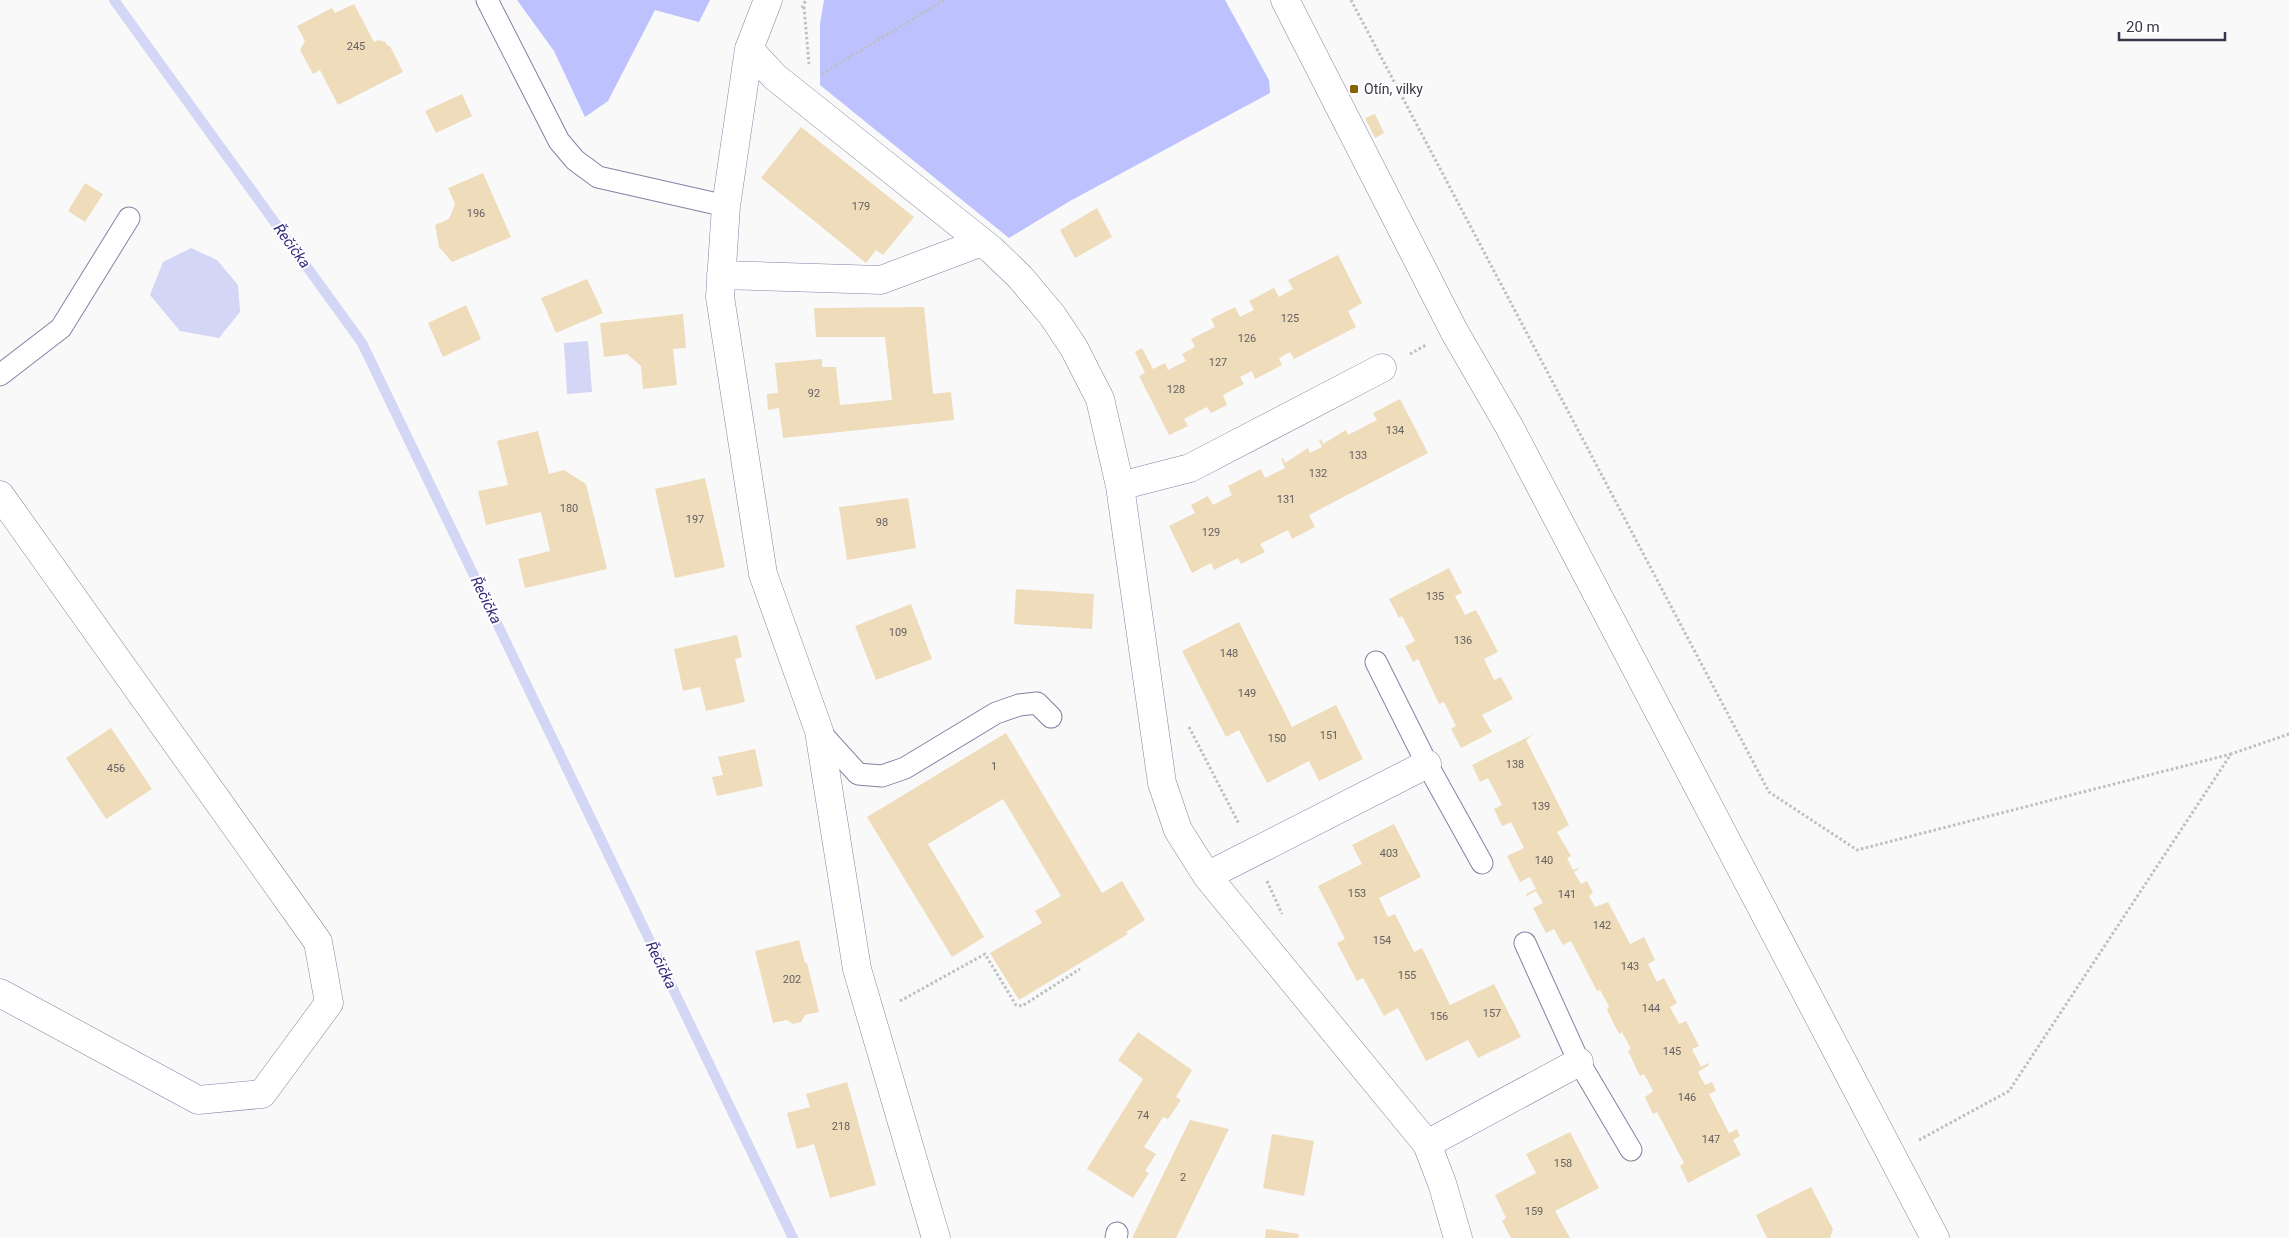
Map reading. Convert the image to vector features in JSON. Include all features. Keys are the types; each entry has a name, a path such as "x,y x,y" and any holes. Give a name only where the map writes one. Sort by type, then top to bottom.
{"street":[{"path":"768,0 749,49 726,206 720,297 763,574 818,731 857,969 936,1238"},
{"path":"1285,0 1454,331 1510,428 1935,1238"},
{"path":"749,49 775,77 982,242 1020,277 1052,315 1074,348 1100,399 1120,486 1162,783 1178,830 1208,876 1427,1144 1442,1183 1458,1238"},
{"path":"721,275 881,280 982,242"},
{"path":"1120,486 1190,468 1382,368"},
{"path":"0,495 318,942 329,1003 262,1094 198,1100 0,993"},
{"path":"1208,876 1427,764"},
{"path":"1427,1144 1580,1062"}],"lane":[{"path":"487,0 559,141 575,160 598,177 726,206"},
{"path":"0,375 61,328 129,218"},
{"path":"1376,662 1427,764 1482,863"},
{"path":"818,731 858,774 882,776 905,768 996,713 1036,703 1050,717"},
{"path":"1525,943 1580,1062 1631,1150"}],"path":[{"path":"806,0 804,7 810,72"},
{"path":"820,76 944,0"},
{"path":"1351,0 1769,792 1857,850 2232,754 2289,734"},
{"path":"1382,368 1454,331"},
{"path":"1892,1155 2009,1091 2232,754"},
{"path":"871,1017 985,954 1016,1005 1022,1006 1080,969"}],"shaded area":[{"path":"517,0 710,0 699,22 655,10 608,101 585,117 554,51"},
{"path":"824,0 1225,0 1269,80 1270,93 1070,201 1009,238 820,85 820,24"},
{"path":"191,248 217,260 238,285 240,312 219,338 180,331 150,295 163,262"},
{"path":"588,341 592,392 567,394 564,343"}],"building":[{"path":"354,4 374,42 378,40 390,46 403,72 338,105 320,70 313,74 300,50 305,41 297,26 332,8 335,13"},
{"path":"462,94 472,116 436,133 425,111"},
{"path":"1375,114 1384,133 1375,138 1365,118"},
{"path":"801,127 914,217 883,255 876,250 866,263 761,178"},
{"path":"483,173 511,237 452,262 439,247 435,225 449,219 455,204 448,188"},
{"path":"85,183 103,194 85,222 68,211"},
{"path":"1097,208 1112,237 1075,258 1060,230"},
{"path":"1338,255 1362,303 1348,311 1356,327 1294,359 1290,352 1279,358 1282,365 1255,379 1252,371 1240,377 1244,384 1223,395 1227,405 1211,413 1207,407 1184,419 1188,426 1169,435 1139,376 1145,373 1135,352 1142,348 1153,369 1165,363 1168,370 1186,361 1182,354 1195,347 1191,339 1215,327 1211,319 1235,307 1240,317 1254,310 1249,301 1274,288 1279,297 1293,289 1288,280"},
{"path":"587,279 603,313 556,333 541,298"},
{"path":"466,305 481,339 443,357 428,323"},
{"path":"924,307 933,394 951,392 954,420 783,438 779,408 768,410 767,394 778,393 775,363 822,359 822,367 836,367 840,405 892,400 885,337 816,337 814,308"},
{"path":"683,314 686,348 673,349 677,385 643,389 641,366 627,354 604,357 600,323"},
{"path":"1400,399 1428,453 1309,515 1315,527 1292,539 1288,530 1260,544 1265,552 1241,564 1238,558 1214,570 1211,563 1192,573 1169,526 1195,513 1191,505 1208,496 1213,505 1232,495 1228,486 1261,469 1265,478 1285,468 1281,459 1283,458 1285,463 1308,448 1310,453 1322,447 1319,440 1321,439 1323,444 1346,430 1348,435 1377,420 1373,413"},
{"path":"538,431 549,474 564,470 586,484 607,569 525,588 518,559 550,551 541,512 486,525 478,491 508,485 497,441"},
{"path":"705,478 725,567 675,578 655,489"},
{"path":"908,498 916,548 847,560 839,507"},
{"path":"1449,568 1462,593 1455,596 1465,615 1476,610 1498,652 1484,659 1494,680 1501,677 1513,699 1482,715 1492,732 1461,748 1451,729 1456,726 1444,702 1439,704 1418,659 1413,662 1405,646 1415,641 1402,616 1399,618 1389,599"},
{"path":"1016,589 1094,594 1092,629 1014,624"},
{"path":"911,604 932,659 876,680 855,626"},
{"path":"1239,622 1292,727 1336,705 1363,759 1319,781 1309,761 1267,783 1239,730 1226,737 1182,651"},
{"path":"737,635 742,657 735,659 745,702 706,711 700,687 683,691 674,649"},
{"path":"111,728 152,789 106,819 66,758"},
{"path":"1006,733 1102,893 1122,881 1145,920 1126,932 1128,934 1019,1000 990,953 1042,923 1035,911 1061,896 1003,799 928,844 984,937 952,957 867,817"},
{"path":"1534,734 1526,740 1569,825 1557,832 1571,856 1567,858 1573,870 1581,867 1574,872 1581,884 1587,881 1593,893 1589,896 1595,907 1608,902 1630,944 1644,937 1655,960 1648,964 1657,982 1664,978 1677,1003 1670,1007 1679,1024 1686,1021 1699,1046 1692,1049 1701,1067 1708,1063 1709,1065 1698,1072 1705,1085 1712,1082 1716,1091 1709,1094 1729,1133 1737,1129 1740,1136 1733,1140 1741,1155 1688,1183 1680,1166 1684,1163 1657,1112 1653,1114 1645,1097 1653,1091 1644,1074 1640,1076 1628,1051 1631,1049 1622,1032 1619,1034 1607,1010 1609,1006 1600,990 1597,991 1571,941 1563,945 1554,929 1546,933 1533,908 1543,903 1536,891 1527,896 1526,894 1536,889 1530,877 1520,882 1507,856 1524,848 1511,822 1502,826 1494,809 1502,805 1488,778 1480,782 1472,765"},
{"path":"755,749 763,786 717,796 712,777 723,775 718,757"},
{"path":"1394,824 1421,877 1379,898 1388,917 1395,914 1414,952 1422,948 1450,1005 1494,984 1521,1037 1478,1058 1468,1040 1426,1061 1398,1008 1384,1016 1363,978 1357,981 1337,943 1345,939 1318,886 1362,864 1352,845"},
{"path":"799,940 805,963 807,963 819,1012 805,1015 801,1022 793,1024 787,1020 773,1023 755,951"},
{"path":"1138,1032 1192,1070 1176,1097 1181,1100 1168,1119 1163,1117 1144,1147 1156,1154 1145,1171 1149,1173 1133,1198 1087,1169 1143,1079 1118,1060"},
{"path":"847,1082 876,1185 830,1198 814,1144 797,1149 787,1113 810,1107 806,1094"},
{"path":"1190,1120 1229,1129 1176,1238 1132,1238"},
{"path":"1570,1132 1599,1188 1555,1211 1570,1238 1511,1238 1502,1221 1506,1218 1495,1195 1536,1173 1526,1154"},
{"path":"1272,1134 1314,1141 1304,1196 1263,1188"},
{"path":"1811,1187 1833,1229 1830,1238 1767,1238 1756,1215"},
{"path":"1266,1229 1299,1234 1298,1238 1265,1238"}],"waterway":[{"name":"Řečička","path":"114,0 362,343 793,1238"}],"place":[{"name":"Otín, vilky","path":"1354,89"}]}
